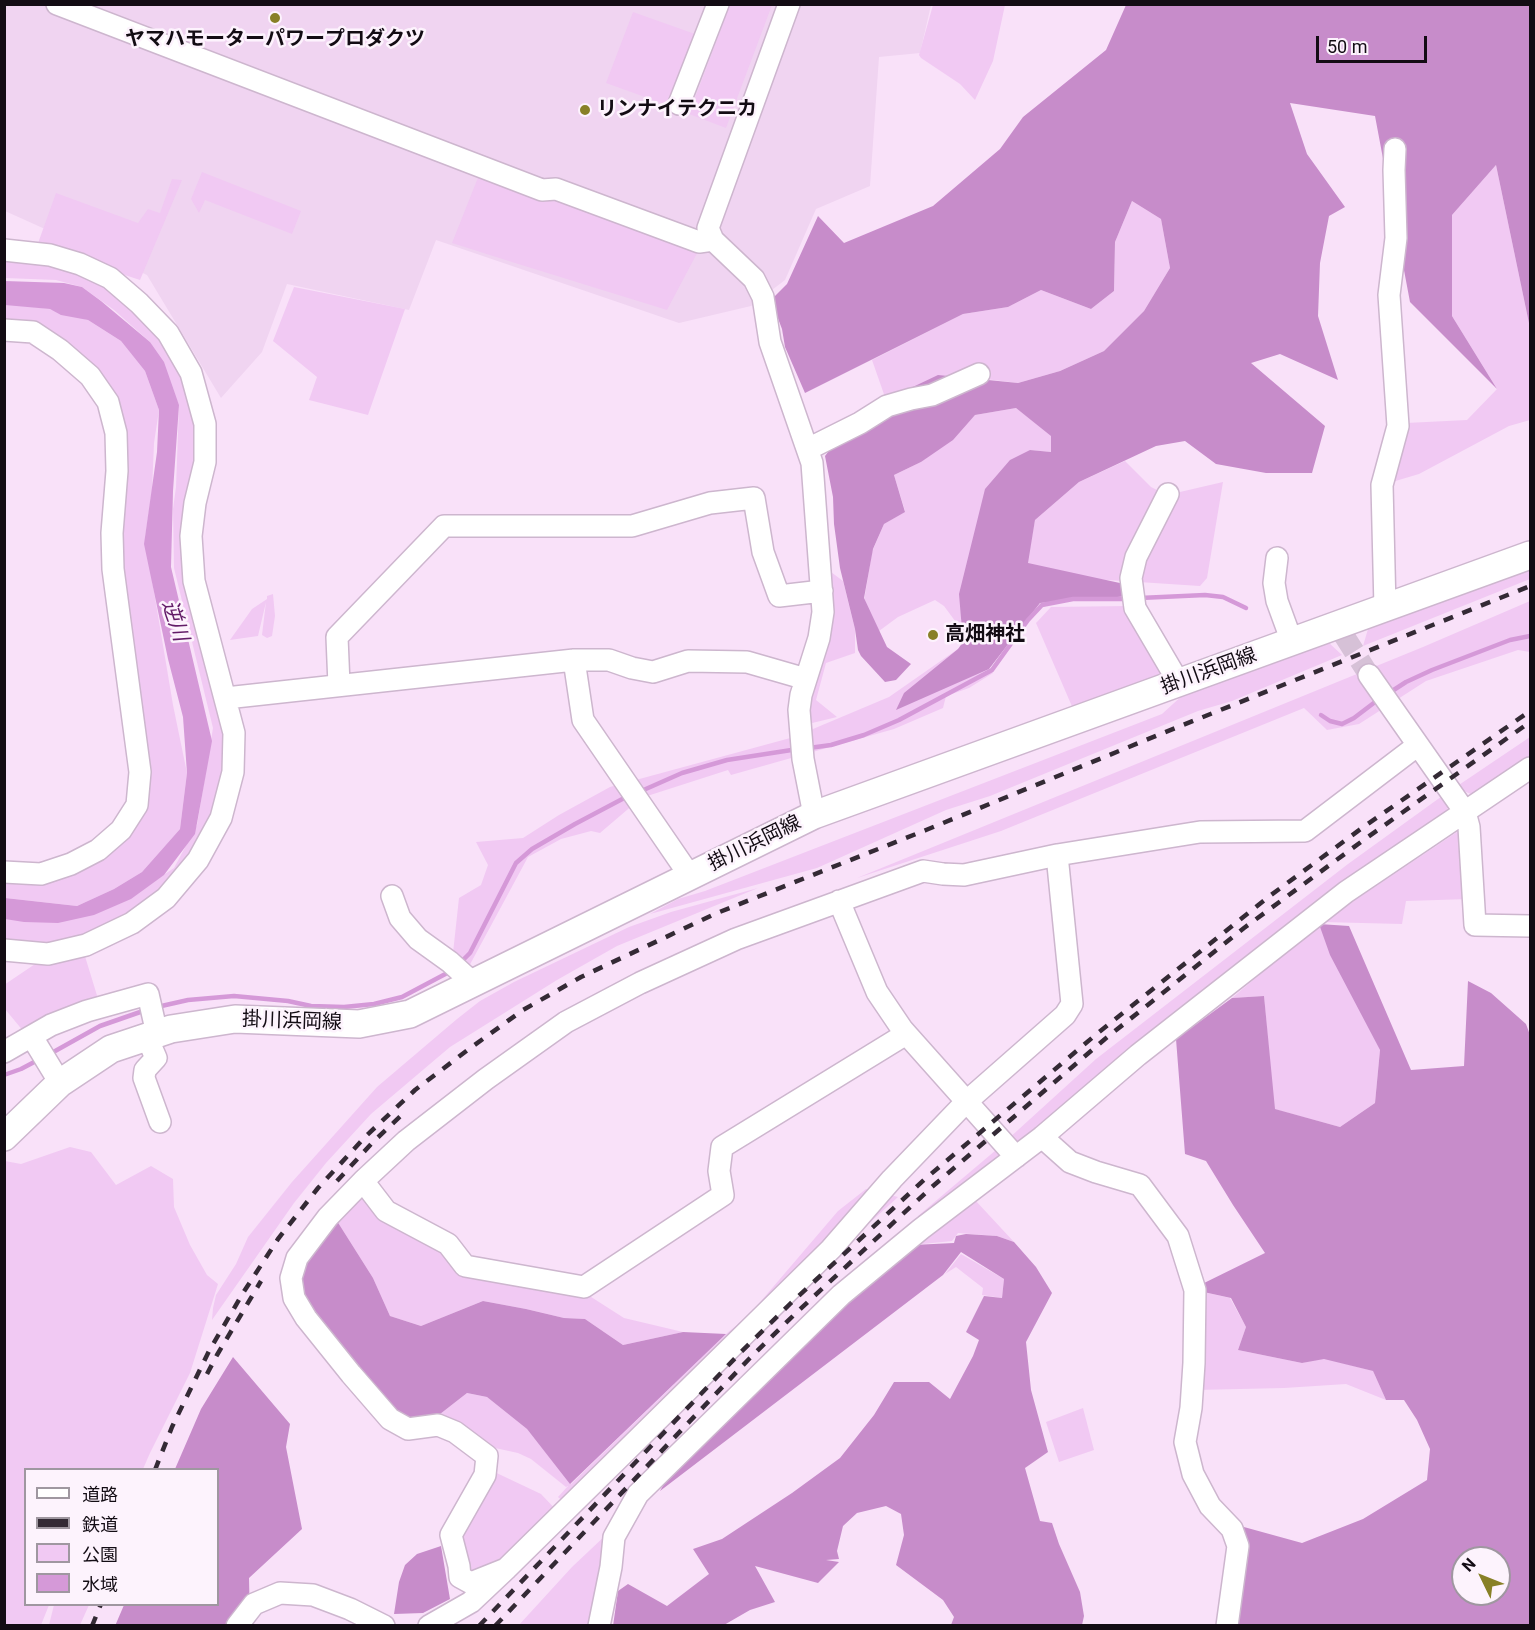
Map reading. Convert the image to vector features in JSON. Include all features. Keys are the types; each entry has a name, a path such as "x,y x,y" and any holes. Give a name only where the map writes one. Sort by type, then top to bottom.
{"main road":[{"name":"掛川浜岡線","path":"4,1137 55,1075 111,1049 152,1023 171,1029 235,1019 359,1024 410,1014 463,974 690,876 814,815 1292,642 1341,629 1385,608 1530,555"}],"street":[{"path":"57,4 542,190 556,189 699,242 713,240"},
{"path":"679,104 718,4"},
{"path":"789,4 708,228 713,240 754,279 762,297 770,342 812,463 823,612 819,638 801,695 799,710 802,748 814,815"},
{"path":"1385,608 1382,486 1398,426 1389,295 1396,238 1395,149"},
{"path":"4,250 50,255 80,264 110,278 139,303 168,333 191,373 205,424 205,462 190,536 194,581 234,733 233,772 221,818 198,860 166,898 132,923 86,945 48,954 4,950"},
{"path":"4,330 33,332 60,350 90,376 108,402 116,433 117,452 112,533 113,569 140,772 137,805 121,830 98,850 71,864 41,874 4,872"},
{"path":"808,449 860,423 887,406 932,395 979,374"},
{"path":"1168,494 1136,557 1131,578 1135,608 1179,682"},
{"path":"339,686 337,637 444,526 632,526 710,503 754,498 763,552 779,596 822,591"},
{"path":"1277,558 1274,583 1277,601 1292,642"},
{"path":"226,698 574,660 609,660 653,672 688,661 747,662 806,679"},
{"path":"574,660 583,720 690,876"},
{"path":"1373,681 1465,812 1469,827 1475,925 1530,926"},
{"path":"506,1569 471,1583 460,1577 451,1536 485,1475 487,1456 455,1432 438,1425 408,1430 390,1419 306,1318 294,1298 291,1278 297,1258 328,1217 406,1141 486,1079 566,1022 640,983 736,939 923,871 964,875 1057,855 1200,832 1305,831 1418,745"},
{"path":"599,1626 611,1567 614,1537 638,1494 842,1295 921,1229 1042,1137 1137,1054 1346,892 1530,768"},
{"path":"429,1626 471,1602 506,1569 831,1249 892,1179 966,1102 1065,1015 1072,1004 1057,855"},
{"path":"392,896 400,918 418,939 463,974"},
{"path":"839,901 877,992 906,1034 1016,1157"},
{"path":"4,1052 35,1041 51,1025 97,1008 148,994 156,1058 145,1070 144,1078 160,1122"},
{"path":"363,1181 386,1211 448,1244 465,1266 584,1287 723,1195 719,1171 722,1147 906,1034"},
{"path":"35,1041 55,1075"},
{"path":"1042,1137 1070,1162 1140,1185 1178,1236 1195,1290 1192,1397 1185,1442 1193,1474 1210,1506 1232,1529 1238,1546 1227,1626"},
{"path":"237,1626 254,1604 280,1593 313,1595 350,1609 384,1626"}],"shaded area":[{"path":"5,5 931,5 920,53 879,57 870,186 816,209 785,280 751,306 679,323 436,240 409,310 287,284 262,352 221,398 147,275 5,211"},
{"path":"1126,5 1530,5 1530,328 1496,165 1452,215 1452,316 1497,389 1410,302 1375,116 1290,103 1307,154 1345,207 1329,216 1320,263 1318,316 1338,380 1280,354 1251,363 1325,426 1312,473 1266,473 1216,464 1185,441 1156,446 1079,482 1035,520 1028,563 1129,585 1130,596 1040,603 989,669 896,710 904,693 958,649 963,642 959,594 985,489 1010,460 1030,450 1051,452 1051,436 1016,408 975,415 953,440 921,462 894,475 905,512 884,524 873,549 864,598 887,647 911,664 896,680 885,682 858,650 840,568 833,497 825,456 858,413 938,375 1018,383 1060,371 1104,351 1144,311 1170,268 1161,219 1132,201 1115,242 1114,291 1091,309 1041,290 1008,307 963,314 805,393 785,347 782,329 771,300 787,284 818,216 844,243 933,206 1000,149 1023,117 1106,50"},
{"path":"1319,924 1349,926 1411,1070 1464,1066 1468,981 1491,993 1526,1024 1530,1035 1530,1625 1227,1625 1233,1524 1302,1543 1363,1519 1427,1480 1430,1449 1417,1420 1404,1400 1386,1400 1373,1371 1324,1359 1302,1363 1238,1350 1246,1327 1231,1298 1199,1291 1198,1286 1265,1253 1206,1161 1185,1154 1176,1039 1232,998 1264,996 1275,1109 1340,1127 1375,1103 1380,1050 1330,955"},
{"path":"337,1221 373,1278 390,1316 421,1326 483,1301 564,1318 585,1319 623,1345 683,1332 726,1334 570,1484 527,1429 487,1397 467,1393 435,1418 408,1424 306,1318 291,1278 326,1238"},
{"path":"966,1234 997,1236 1014,1242 1036,1267 1052,1293 1026,1342 1031,1390 1048,1452 1025,1468 1040,1521 1052,1523 1080,1592 1084,1616 1082,1625 951,1625 954,1617 943,1600 896,1565 904,1535 901,1514 886,1506 857,1513 843,1526 837,1551 839,1559 826,1560 839,1562 818,1583 755,1566 775,1602 750,1610 724,1625 613,1626 618,1591 628,1584 667,1606 709,1574 693,1549 722,1539 840,1458 874,1415 894,1382 929,1382 950,1399 979,1340 966,1332 984,1296 1002,1298 1004,1279 961,1252 943,1275 660,1491 674,1466 858,1287 913,1245 954,1243 956,1236"},
{"path":"233,1357 290,1424 286,1447 302,1529 249,1578 250,1625 115,1626 124,1606 219,1606 219,1468 175,1468 201,1409"},
{"path":"441,1546 450,1599 423,1613 394,1614 399,1582 405,1565 417,1554"}],"green space":[{"path":"730,5 772,5 726,128 689,114"},
{"path":"933,5 1005,5 993,61 975,100 960,84 919,55"},
{"path":"633,12 695,34 667,105 606,83"},
{"path":"1496,165 1530,328 1530,420 1509,426 1419,474 1382,485 1406,423 1467,420 1497,389 1452,316 1452,215"},
{"path":"481,170 703,242 667,310 452,243"},
{"path":"202,172 301,211 292,234 205,200 199,213 191,199"},
{"path":"172,179 182,180 140,280 37,246 56,193 138,223 148,209 160,213"},
{"path":"1132,201 1161,219 1170,268 1144,311 1104,351 1060,371 1018,383 977,378 886,400 872,360 963,314 1008,307 1041,290 1091,309 1114,291 1115,242"},
{"path":"5,253 80,266 166,334 202,429 187,533 231,758 202,844 150,907 47,950 5,945 5,917 119,904 174,868 197,825 213,728 174,568 173,509 179,405 150,342 114,310 82,287 56,280 5,278"},
{"path":"294,287 405,309 368,415 309,400 317,377 273,341"},
{"path":"5,303 50,309 88,320 121,341 145,371 159,410 154,443 152,491 145,538 173,705 187,773 180,829 142,872 114,889 77,906 5,898 4,874 51,878 147,799 151,767 122,596 122,445 95,376 5,327"},
{"path":"1016,408 1053,435 1051,452 1030,450 961,593 961,629 944,606 935,600 898,617 879,631 864,601 872,552 884,524 905,511 894,475 921,462 975,415"},
{"path":"1125,461 1151,487 1167,495 1223,482 1207,578 1200,586 1046,576 1027,563 1035,520 1079,482"},
{"path":"1530,567 1530,579 1363,646 1368,629"},
{"path":"831,572 843,581 855,629 855,653 826,663 816,700 837,717 808,724 810,701"},
{"path":"273,594 275,616 272,636 267,638 262,635 266,602 258,636 230,640 252,609 267,599 267,596"},
{"path":"1530,601 1530,652 1518,650 1426,681 1359,724 1327,730 1304,708 1001,831 857,878 1423,647"},
{"path":"1127,606 1169,678 1074,711 1036,623 1051,607"},
{"path":"1328,642 1342,655 990,796 946,810 817,868 650,914 678,899 705,891 1162,714 1185,693"},
{"path":"965,644 993,673 969,688 946,696 943,708 894,729 731,775 728,770 641,798 600,833 591,831 561,839 528,857 467,970 453,953 459,898 481,885 488,865 476,842 523,838 610,787 794,737 889,697"},
{"path":"1530,737 1530,759 1473,795 1464,791 1448,801 1447,816 1019,1146 1007,1140 1096,1059 1348,864 1438,799"},
{"path":"1463,828 1469,899 1406,901 1402,924 1322,922"},
{"path":"758,888 617,946 557,980 450,1047 371,1114 326,1163 294,1203 212,1320 216,1295 236,1264 248,1237 292,1182 377,1087 457,1019 480,1001 514,982 629,927 671,912"},
{"path":"1319,924 1380,1050 1375,1103 1340,1127 1274,1109 1264,996 1232,998"},
{"path":"84,953 99,1002 24,1032 5,1009 4,985 41,960"},
{"path":"70,1147 91,1152 116,1185 151,1166 173,1179 174,1207 190,1245 207,1275 218,1284 190,1373 143,1468 24,1468 24,1606 49,1606 41,1625 5,1625 5,1161 21,1164"},
{"path":"996,1150 1002,1155 921,1219 918,1216"},
{"path":"358,1186 465,1266 588,1295 624,1318 683,1332 623,1345 585,1319 564,1318 483,1301 421,1326 390,1316 373,1278 337,1221"},
{"path":"866,1189 898,1197 565,1503 558,1497 568,1486 566,1487 531,1459 518,1453 486,1446 435,1418 467,1393 487,1397 527,1429 571,1484 726,1334 750,1314 838,1211"},
{"path":"975,1200 1014,1242 997,1236 958,1233 952,1241 913,1245"},
{"path":"961,1254 1004,1279 1002,1298 982,1295 983,1288 956,1267 945,1274"},
{"path":"1195,1290 1230,1298 1246,1327 1238,1350 1302,1363 1324,1358 1373,1371 1386,1400 1346,1384 1196,1390"},
{"path":"1083,1408 1094,1450 1059,1462 1046,1422"},
{"path":"486,1468 541,1494 561,1515 471,1583 451,1535"},
{"path":"607,1534 590,1625 518,1626 572,1567"},
{"path":"54,1606 89,1606 80,1625 49,1625"}],"water":[{"name":"逆川","path":"5,281 64,283 82,287 150,342 164,362 179,405 171,567 212,741 195,834 164,875 131,899 94,915 58,923 5,919 5,898 77,906 114,889 142,872 180,829 187,773 183,717 168,659 144,544 157,452 159,410 145,371 121,341 88,320 61,315 50,309 5,305"}],"waterway":[{"path":"1140,598 1205,595 1223,597 1246,608"},
{"path":"809,748 831,745 864,735 899,720 992,670 1028,620 1042,605 1073,599 1129,599"},
{"path":"1389,693 1432,670 1510,640 1530,636"},
{"path":"1321,715 1330,721 1342,724 1379,699"},
{"path":"639,792 682,773 727,760 798,749"},
{"path":"460,963 470,953 516,863 532,849 628,796"},
{"path":"157,1007 188,1000 234,996 288,1001 311,1006 344,1007 374,1004 402,997 451,971"},
{"path":"48,1055 100,1026 146,1010"},
{"path":"4,1075 38,1060"}],"tunnel":[{"path":"1343,634 1369,675"}],"railway":[{"path":"156,1468 172,1427 209,1351 278,1239 318,1188 366,1136 415,1090 523,1010 581,977 717,913 1530,586"},
{"path":"479,1626 741,1352 925,1179 1099,1032 1271,895 1362,828 1530,711"},
{"path":"495,1626 749,1359 933,1186 1105,1039 1244,928 1530,722"},
{"path":"337,1181 407,1110"},
{"path":"207,1374 261,1281"},
{"path":"92,1626 100,1606"}],"place":[{"name":"ヤマハモーターパワープロダクツ","path":"275,18"},
{"name":"リンナイテクニカ","path":"585,110"},
{"name":"高畑神社","path":"933,635"}]}
